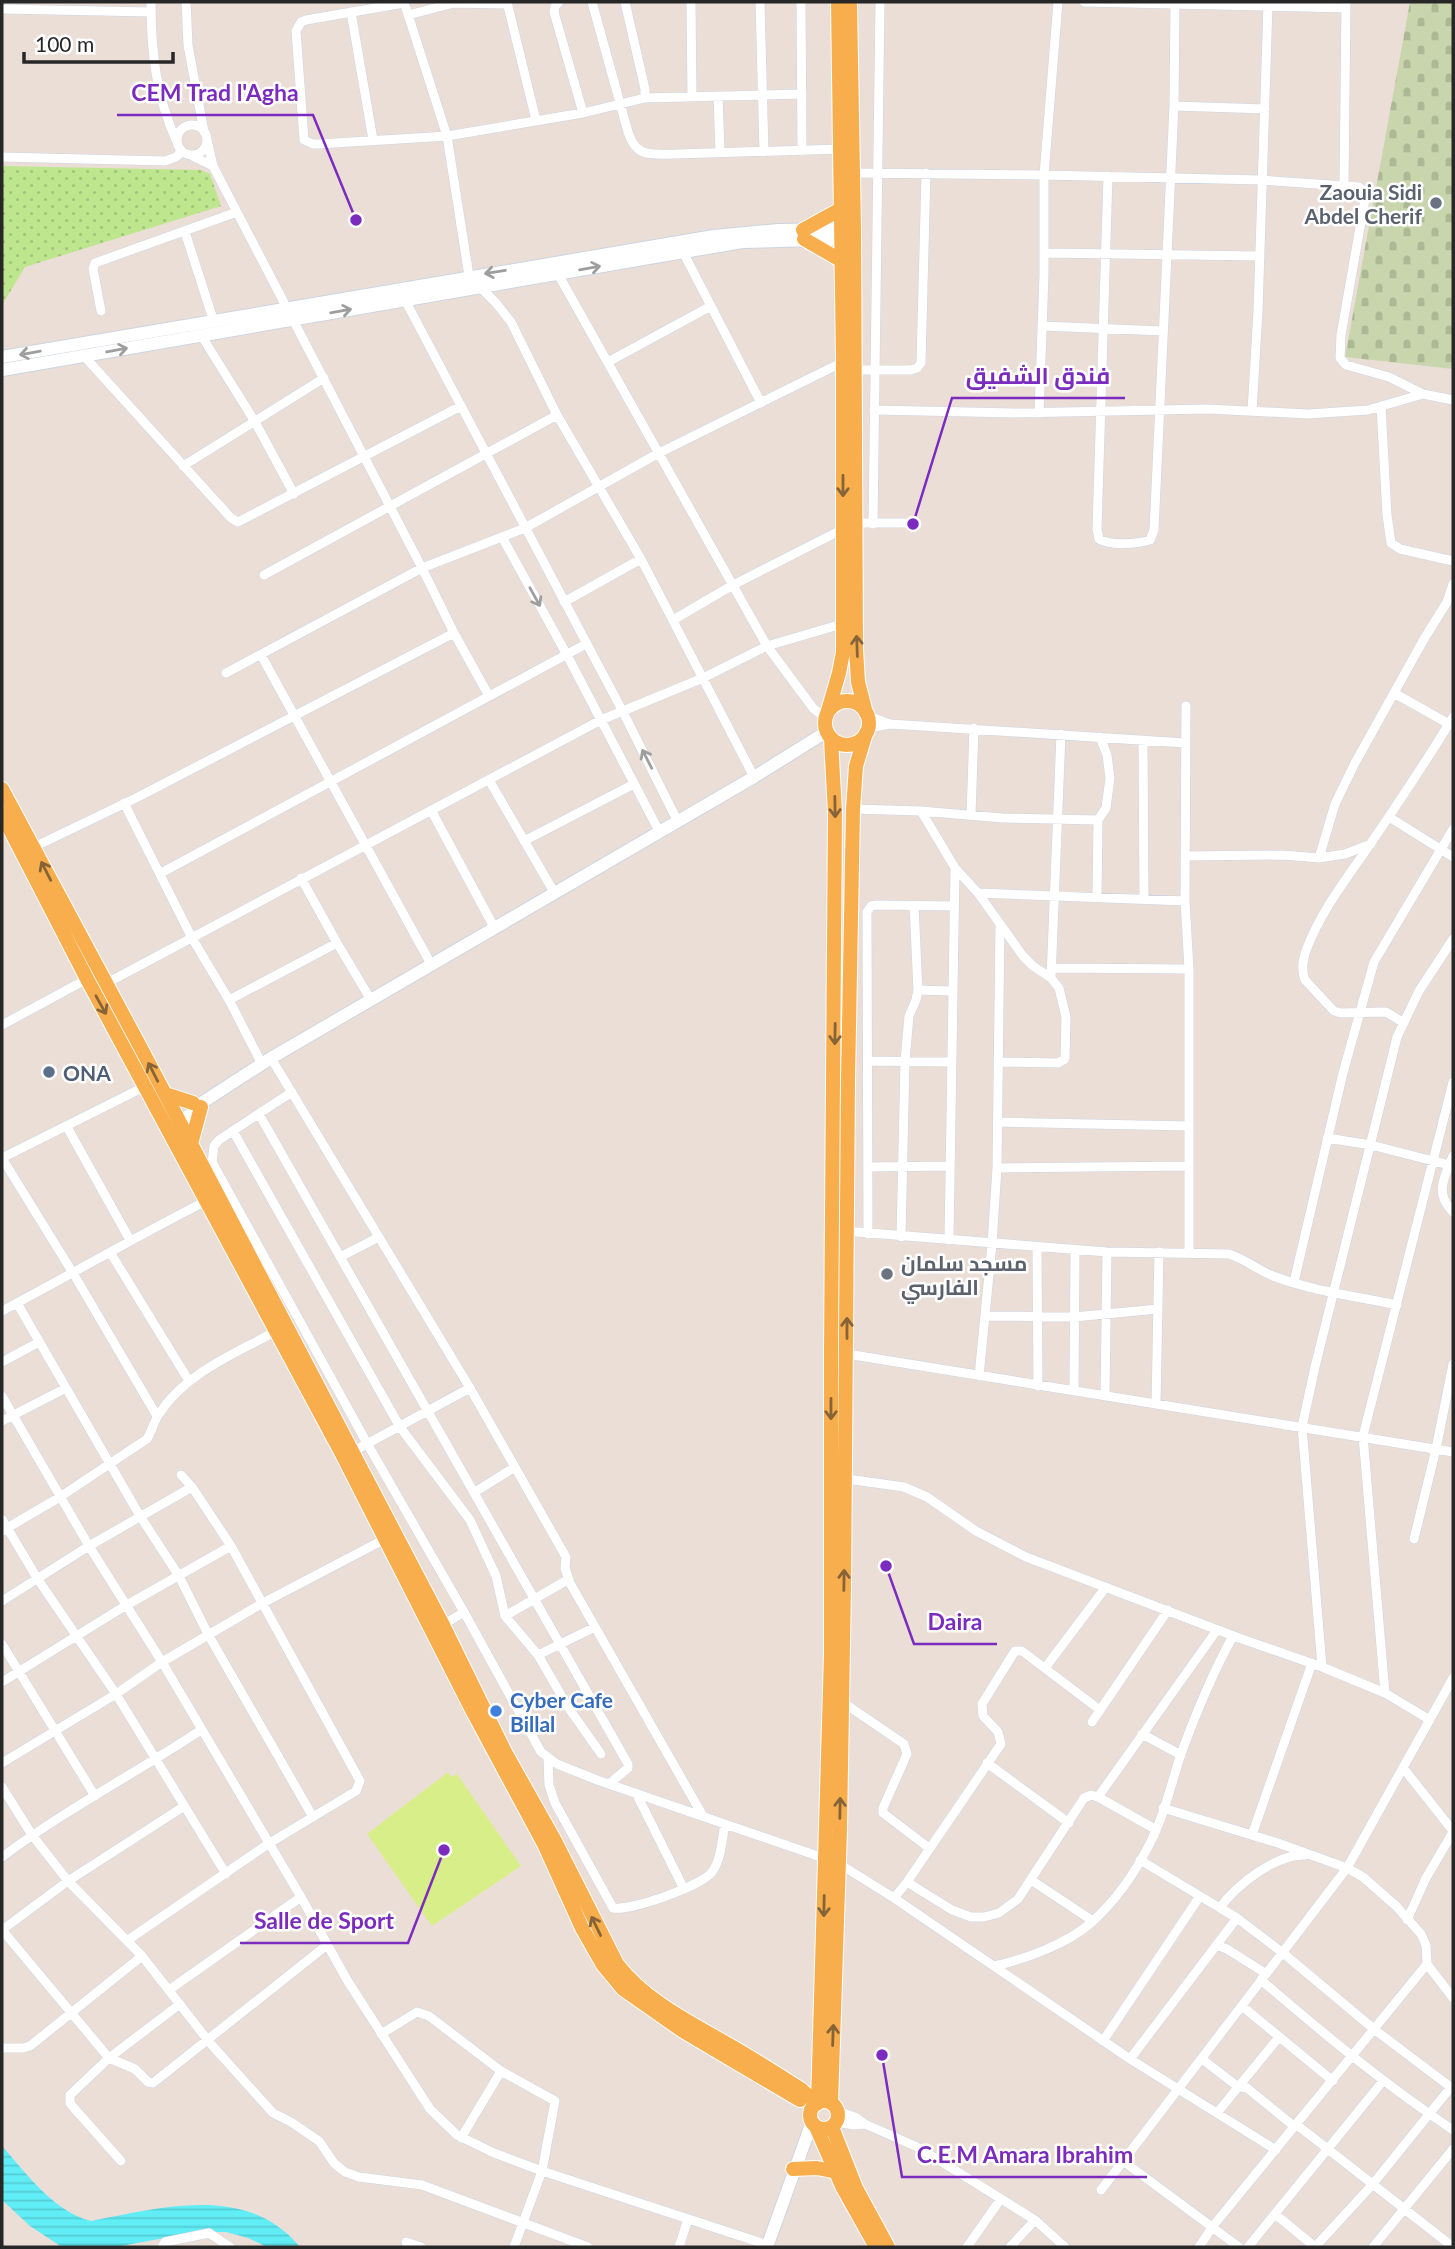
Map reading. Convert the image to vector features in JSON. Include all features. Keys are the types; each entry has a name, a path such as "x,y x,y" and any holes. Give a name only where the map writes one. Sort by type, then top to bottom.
{"main road":[{"path":"838,2 841,209 848,234 842,261 849,366"},
{"path":"850,2 853,173 848,234 849,526 858,682 867,722 856,766 853,809 841,1701 823,2114 842,2186 876,2247"},
{"path":"841,209 803,234 842,261"},
{"path":"832,1861 831,1476 835,813 828,725 842,652 849,526"},
{"path":"828,725 834,705 848,701 855,703 867,722"},
{"path":"828,725 845,746 860,741 867,722"},
{"path":"2,789 165,1094 167,1112"},
{"path":"2,814 146,1086 167,1112 206,1201 342,1454 472,1710 545,1846 582,1928 603,1965 623,1989 705,2038 802,2090 823,2114 856,2188 888,2247"},
{"path":"165,1094 199,1104 191,1144"},
{"path":"174,1126 207,1164 352,1452 443,1625 505,1752 555,1841 617,1964 636,1985 705,2038"},
{"path":"793,2169 817,2168 837,2172"}],"street":[{"path":"151,2 156,76 168,123 182,149 213,166"},
{"path":"186,2 190,55 213,166 489,696"},
{"path":"754,776 641,559 557,415 511,322 469,276 447,136 404,2 306,20 301,22 296,31 304,140 313,144 447,136 583,113 645,99 802,94"},
{"path":"559,2 554,12 583,113"},
{"path":"592,2 632,145 640,152 652,154 841,149"},
{"path":"625,2 645,99"},
{"path":"691,2 692,97"},
{"path":"760,2 764,152"},
{"path":"801,2 802,151"},
{"path":"873,524 880,2"},
{"path":"1039,413 1044,175 1058,2"},
{"path":"1084,2 1346,5 1344,186"},
{"path":"1108,176 1097,528 1099,539 1105,542 1141,542 1150,540 1154,530 1174,106 1175,2"},
{"path":"408,15 454,3 507,3 536,120"},
{"path":"1252,411 1261,180 1272,4"},
{"path":"2,9 151,12"},
{"path":"351,12 373,140"},
{"path":"718,96 720,152"},
{"path":"1174,106 1265,109"},
{"path":"2,156 165,161 176,157 182,149 179,132 187,126 197,126 205,136"},
{"path":"182,149 200,152 205,136"},
{"path":"853,173 1261,180 1361,188 1365,199 1341,335 1340,358 1346,365 1389,377 1423,394 1453,400"},
{"path":"226,673 422,568 525,528 659,453 761,403 849,366 874,371 915,370 921,363 926,173"},
{"path":"102,311 93,269 95,263 237,212"},
{"path":"185,232 214,322"},
{"path":"2,370 201,335 469,276 713,236 746,232 848,234"},
{"path":"2,357 214,322 405,300 741,242 803,234"},
{"path":"683,252 761,403"},
{"path":"1044,253 1260,256"},
{"path":"174,1126 199,1104 267,1061 754,776 828,725 767,646 558,274"},
{"path":"405,300 623,712 677,820"},
{"path":"608,362 711,306"},
{"path":"1042,326 1163,331"},
{"path":"201,335 294,494"},
{"path":"85,356 238,523 461,406"},
{"path":"183,466 324,379"},
{"path":"874,410 1039,413 1208,409 1308,414 1357,411 1423,394"},
{"path":"1381,406 1391,543 1400,549 1453,562"},
{"path":"264,575 557,415"},
{"path":"673,620 733,585 849,526 910,523"},
{"path":"502,537 659,831"},
{"path":"564,602 641,559"},
{"path":"1319,858 1335,804 1355,763 1447,602 1453,584"},
{"path":"105,984 601,720 704,678 767,646 842,624"},
{"path":"34,847 295,717 454,633"},
{"path":"161,873 586,644"},
{"path":"261,655 431,964"},
{"path":"1394,693 1451,721 1329,903 1307,949 1303,973 1305,980 1334,1011 1386,1012 1404,1023"},
{"path":"1186,706 1189,1252"},
{"path":"867,722 1185,743"},
{"path":"971,815 974,728"},
{"path":"1000,1062 1058,1063 1065,1059 1064,1002 1051,973 1061,734"},
{"path":"1097,897 1098,820 1106,808 1110,778 1107,755 1100,737"},
{"path":"1143,740 1144,899"},
{"path":"488,780 554,892"},
{"path":"524,841 634,784"},
{"path":"124,803 192,938 267,1061 292,1093 470,1388 566,1557 565,1568 569,1580 703,1816"},
{"path":"853,809 1098,820"},
{"path":"431,810 494,927"},
{"path":"921,811 955,868 978,893 1023,956 1051,973 1189,969"},
{"path":"1389,817 1453,857"},
{"path":"1294,1282 1359,1013 1379,950 1453,829"},
{"path":"1185,856 1283,855 1319,858 1345,854 1371,844"},
{"path":"949,1240 955,868"},
{"path":"301,878 371,1000"},
{"path":"978,893 1185,901"},
{"path":"868,1234 868,909 876,905 954,906"},
{"path":"901,1237 905,1060 909,1016 918,990 914,905"},
{"path":"979,1376 997,1168 1000,925"},
{"path":"1252,1835 1317,1665 1302,1427 1397,1037 1419,991 1453,939"},
{"path":"229,1000 337,943"},
{"path":"2,1025 87,979"},
{"path":"849,987 867,986"},
{"path":"918,990 952,991"},
{"path":"867,1061 950,1062"},
{"path":"1385,1693 1363,1436 1453,1082"},
{"path":"146,1086 2,1158 157,1416"},
{"path":"292,1093 214,1146 207,1164 464,1612 541,1752 548,1758 608,1784 832,1861 894,1898 1130,2059 1276,2150"},
{"path":"167,1112 199,1104"},
{"path":"259,1114 628,1764 628,1768 608,1784"},
{"path":"998,1122 1189,1126"},
{"path":"67,1127 130,1240"},
{"path":"233,1131 400,1427 470,1520 496,1576 505,1616 538,1656 568,1707 601,1754"},
{"path":"1327,1138 1371,1145 1433,1161 1451,1160 1441,1189 1442,1196 1453,1212"},
{"path":"997,1168 1189,1166"},
{"path":"868,1167 949,1167"},
{"path":"2,1311 206,1201"},
{"path":"832,1230 1037,1248 1229,1254 1242,1258 1272,1276 1397,1305"},
{"path":"340,1257 379,1237"},
{"path":"1037,1248 1038,1386"},
{"path":"1074,1391 1075,1250"},
{"path":"110,1252 189,1381"},
{"path":"1105,1395 1107,1252"},
{"path":"1156,1404 1159,1252"},
{"path":"17,1303 140,1516 179,1576 209,1636 313,1816"},
{"path":"985,1316 1074,1317 1158,1310"},
{"path":"226,1874 116,1694 4,1526 60,1497 147,1439 157,1416 189,1381 276,1331"},
{"path":"2,1362 39,1342"},
{"path":"847,1354 1453,1452"},
{"path":"1414,1539 1453,1364"},
{"path":"2,1421 66,1388"},
{"path":"352,1452 470,1388"},
{"path":"2,1396 381,2034 430,2109 446,2127 461,2138 542,2171 767,2246 793,2169 823,2114 850,2125 865,2124 915,2146 1035,2220 1065,2247"},
{"path":"475,1492 515,1467"},
{"path":"128,1940 268,1844 356,1791 360,1781 231,1546 181,1475"},
{"path":"831,1476 904,1487 928,1497 1002,1546 1052,1568 1317,1665 1385,1693 1430,1720"},
{"path":"2,1601 89,1546 192,1487"},
{"path":"2,1763 116,1694 162,1662 261,1604 385,1539"},
{"path":"2,1682 125,1606 231,1546"},
{"path":"505,1616 569,1580"},
{"path":"1045,1668 1106,1587"},
{"path":"1092,1722 1168,1610"},
{"path":"443,1625 464,1612"},
{"path":"538,1656 595,1627"},
{"path":"1098,1797 1217,1630"},
{"path":"995,1966 1042,1951 1079,1931 1093,1921 1122,1889 1150,1844 1181,1755 1217,1666 1233,1636"},
{"path":"2,1644 95,1796"},
{"path":"894,1898 1001,1744 1001,1737 983,1716 982,1704 1017,1649 1100,1710"},
{"path":"1101,2190 1347,1868 1453,1678"},
{"path":"841,1701 904,1744 907,1754 883,1813 929,1848"},
{"path":"2,1857 32,1835 201,1730"},
{"path":"1142,1734 1181,1755"},
{"path":"548,1758 549,1786 555,1803 611,1906 617,1909 647,1903 684,1889 709,1875 717,1863 725,1824"},
{"path":"987,1763 1069,1823"},
{"path":"1404,1769 1453,1832 1426,1878 1407,1920"},
{"path":"2,1787 32,1835 68,1881 128,1940 207,2039 273,2113 310,2133 334,2163 345,2172 359,2177 422,2185 589,2247"},
{"path":"636,1793 684,1889"},
{"path":"907,1882 952,1910 971,1917 984,1917 1010,1907 1031,1880 1084,1798 1091,1795 1098,1797 1155,1829"},
{"path":"184,1807 68,1881 2,1930 110,2058 135,2069 148,2082 158,2082 207,2039 327,1945"},
{"path":"1163,1808 1347,1868 1379,1889 1422,1934 1426,1945 1427,1964 1453,1998"},
{"path":"1220,1908 1231,1892 1251,1877 1297,1854 1308,1855"},
{"path":"1140,1860 1237,1918 1375,2030 1452,2088 1372,2185 1315,2247 1275,2214"},
{"path":"1031,1880 1093,1921"},
{"path":"1103,2040 1200,1896"},
{"path":"169,1990 301,1897"},
{"path":"1130,2059 1237,1918"},
{"path":"1216,1945 1265,1973 1261,1980"},
{"path":"2,2048 30,2046 142,1956"},
{"path":"1199,2247 1213,2226 1427,1964"},
{"path":"1261,1980 1352,2058 1453,2130"},
{"path":"121,2161 74,2108 69,2099 70,2095 110,2058 180,2004"},
{"path":"1242,2006 1333,2081"},
{"path":"381,2034 417,2012 422,2012 501,2071 555,2101 542,2171 514,2247"},
{"path":"1217,2113 1279,2037"},
{"path":"1202,2059 1240,2086 1247,2088 1453,2247"},
{"path":"461,2138 501,2071"},
{"path":"1248,2247 1383,2081"},
{"path":"1373,2247 1453,2150"},
{"path":"1123,2161 1239,2247"},
{"path":"967,2247 1000,2200"},
{"path":"679,2247 688,2219"},
{"path":"1010,2247 1035,2220"},
{"path":"162,2247 165,2242 209,2233 230,2247"},
{"path":"406,2242 421,2247"}],"green space":[{"path":"1410,2 1453,2 1453,369 1345,357"},
{"path":"2,166 201,170 210,174 221,206 25,267 2,305"},
{"path":"448,1772 451,1777 457,1774 521,1866 432,1926 367,1834"}],"water":[{"path":"2,2146 53,2200 91,2221 174,2207 229,2207 255,2214 279,2227 300,2247 267,2247 226,2232 196,2232 116,2247 62,2247 30,2226 2,2200"}],"place":[{"name":"Zaouia Sidi Abdel Cherif","path":"1436,203"},
{"name":"CEM Trad l'Agha","path":"356,220"},
{"name":"فندق الشفيق","path":"913,524"},
{"name":"ONA","path":"49,1072"},
{"name":"مسجد سلمان الفارسي","path":"887,1274"},
{"name":"Daira","path":"886,1566"},
{"name":"Cyber Cafe Billal","path":"496,1711"},
{"name":"Salle de Sport","path":"444,1850"},
{"name":"C.E.M Amara Ibrahim","path":"882,2055"}]}
